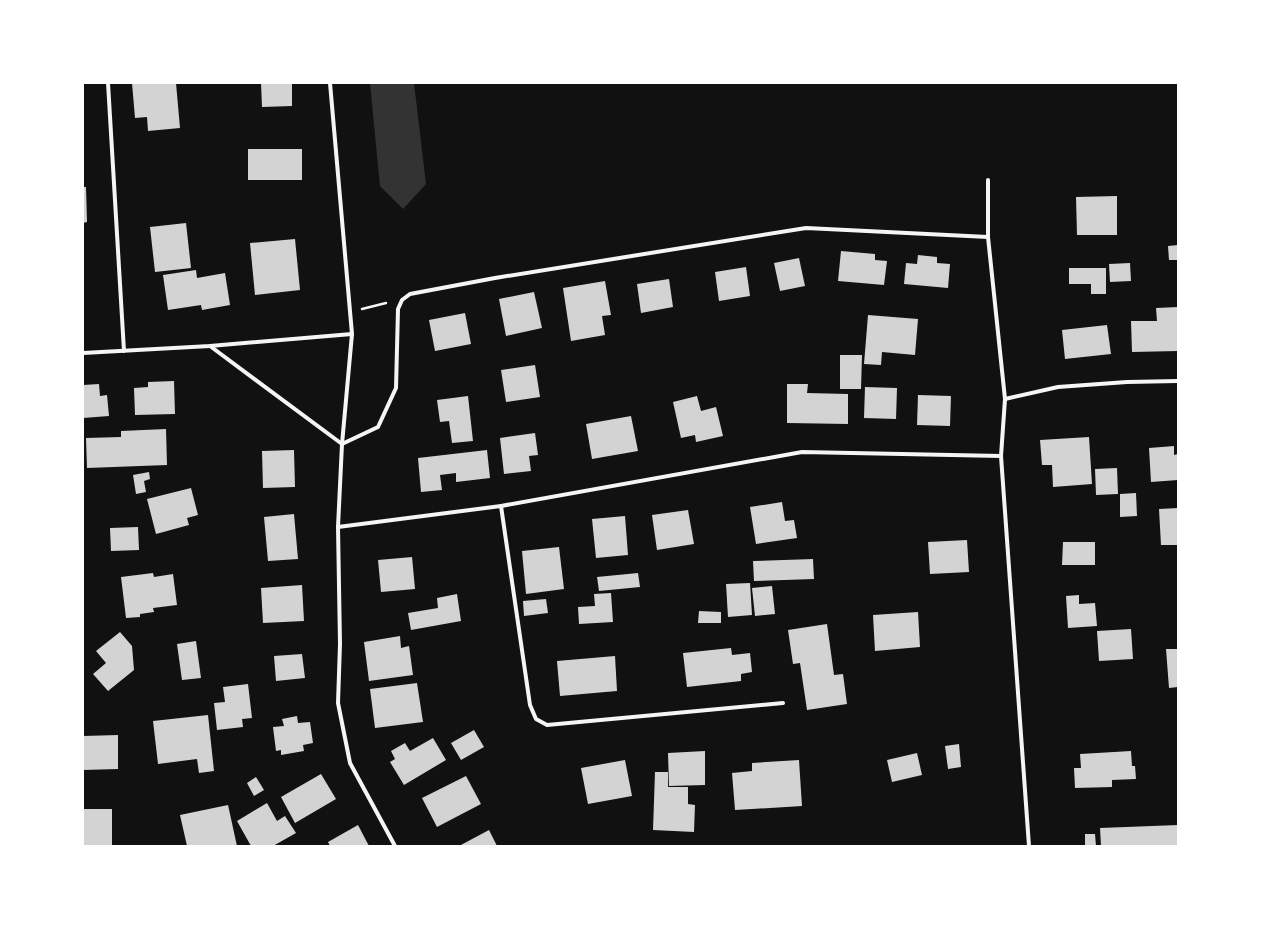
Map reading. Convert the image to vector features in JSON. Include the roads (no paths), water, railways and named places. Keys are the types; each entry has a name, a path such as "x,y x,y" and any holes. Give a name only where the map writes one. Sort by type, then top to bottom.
{"street":[{"path":"108,83 124,351"},
{"path":"330,83 352,334 342,444 338,527 340,644 338,703 350,763 395,846"},
{"path":"988,180 988,236 1005,399 1001,456 1029,846"},
{"path":"342,444 378,427 396,388 398,309 402,300 410,294 495,278 806,228 988,236"},
{"path":"83,353 210,346 352,334"},
{"path":"210,346 342,444"},
{"path":"1005,399 1058,387 1127,382 1178,381"},
{"path":"338,527 500,506 802,452 1001,456"},
{"path":"500,506 530,705 536,719 547,725 783,703"}]}
